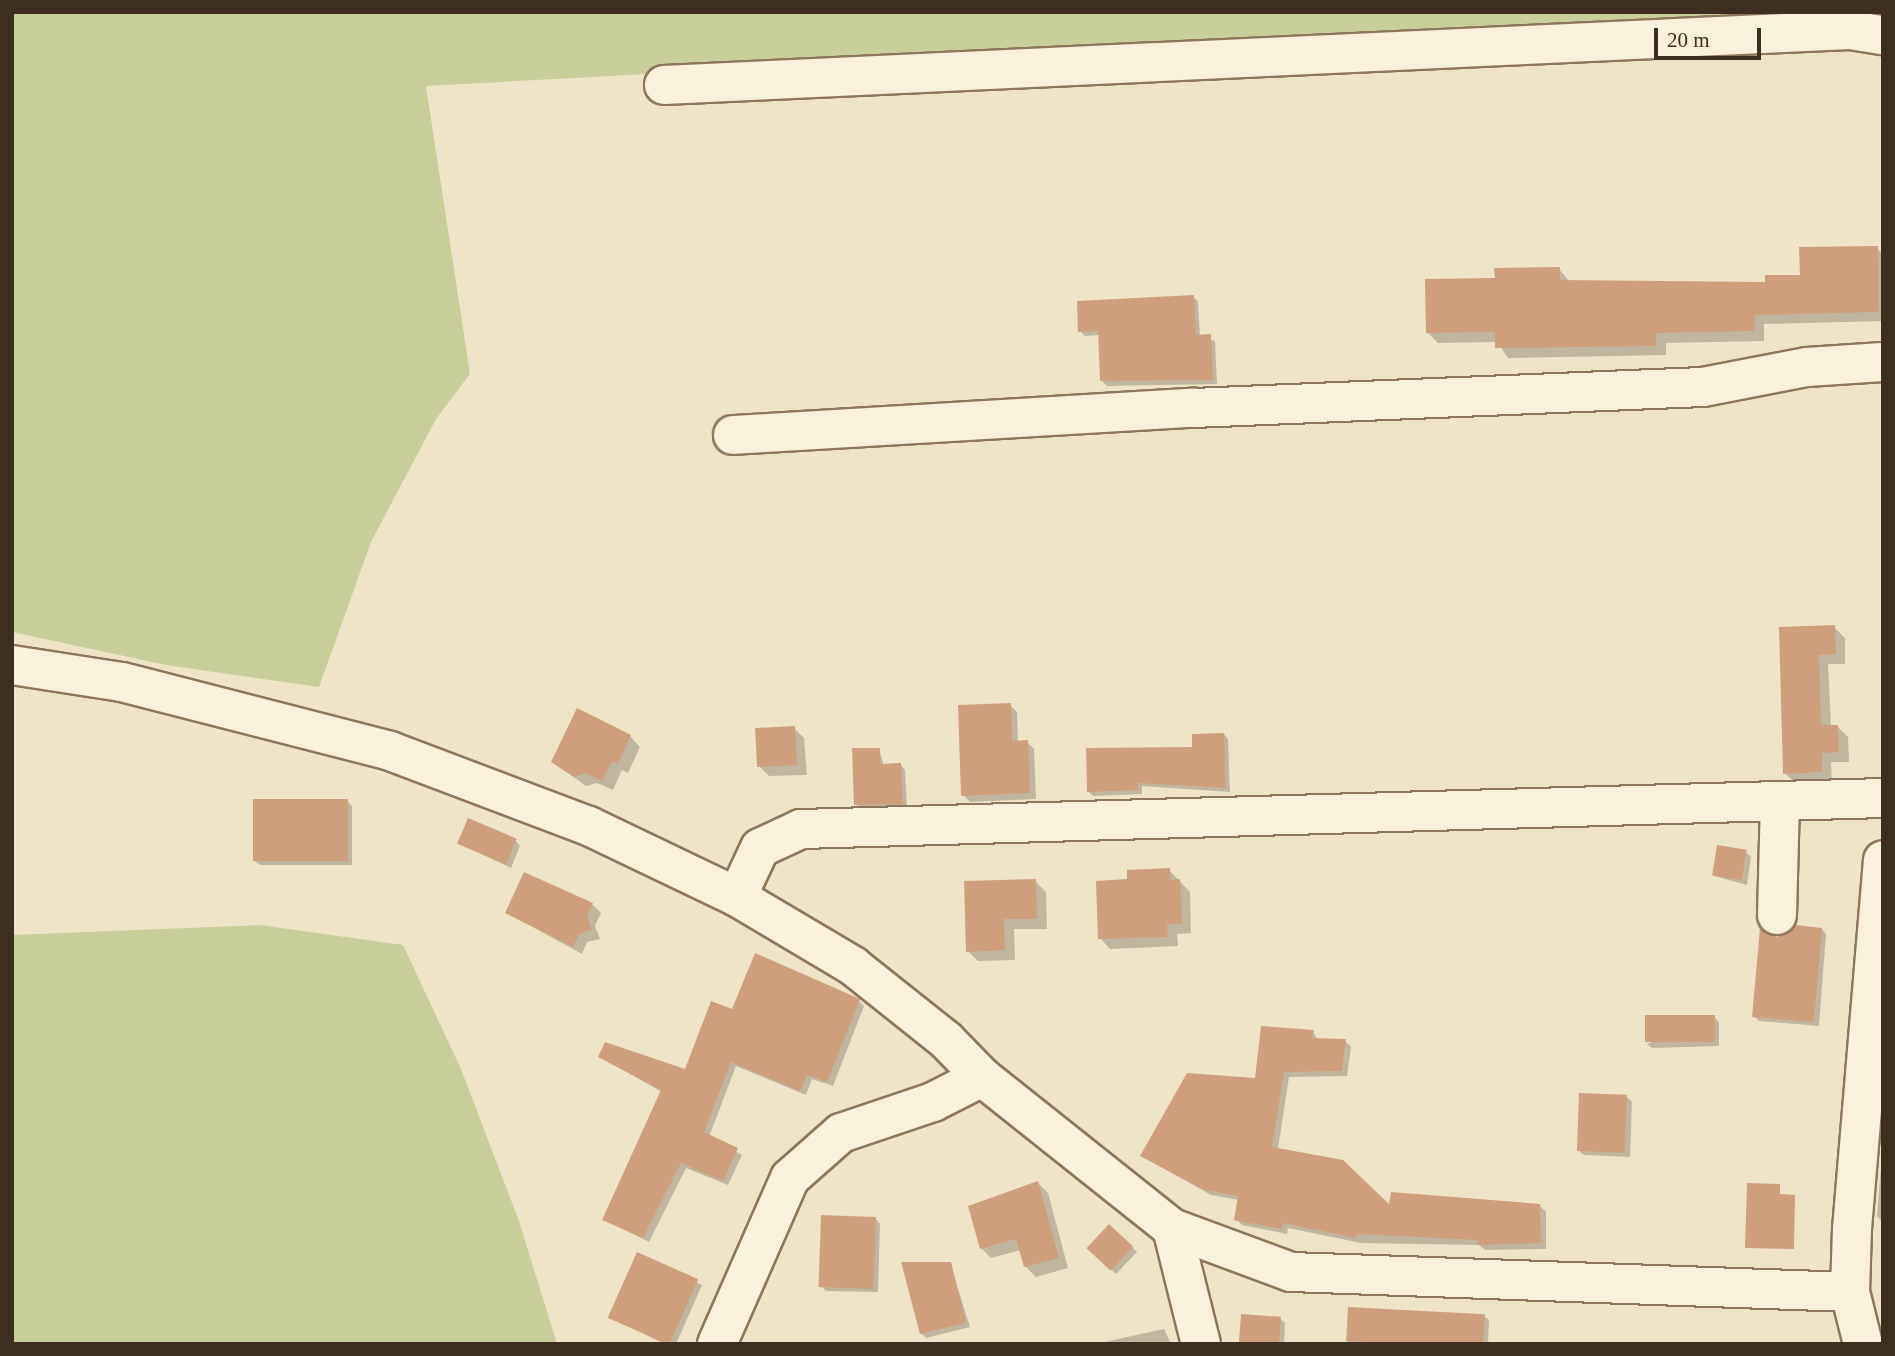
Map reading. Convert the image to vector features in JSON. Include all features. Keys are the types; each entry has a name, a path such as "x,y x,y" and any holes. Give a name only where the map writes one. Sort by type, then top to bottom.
{"street":[{"path":"664,85 1836,31 1883,35"},
{"path":"733,435 1193,408 1703,387 1807,367 1883,362"},
{"path":"12,665 122,681 390,751 589,826 737,897 853,966 946,1040 982,1077 1172,1228 1291,1272 1850,1292"},
{"path":"737,897 760,848 801,829 1883,798"},
{"path":"1777,915 1780,801"},
{"path":"1863,1344 1850,1292 1883,860"},
{"path":"717,1344 790,1178 841,1133 933,1102 982,1077"},
{"path":"1172,1228 1201,1344"}],"green space":[{"path":"12,12 1799,12 426,86 470,374 436,419 371,542 319,687 166,665 12,632"},
{"path":"260,925 403,945 461,1069 519,1221 557,1344 12,1344 12,935"}],"building":[{"path":"1878,246 1879,312 1755,315 1755,331 1656,333 1656,346 1495,348 1495,332 1426,333 1425,279 1495,278 1494,268 1560,267 1560,280 1765,282 1765,275 1800,275 1799,247"},
{"path":"1194,295 1196,335 1211,334 1213,380 1100,381 1098,331 1078,332 1077,301"},
{"path":"1835,625 1836,654 1819,655 1821,725 1838,725 1839,752 1822,753 1822,772 1783,774 1779,627"},
{"path":"1011,703 1012,741 1028,740 1030,793 961,796 958,705"},
{"path":"577,708 631,735 618,764 612,761 602,781 585,773 574,777 551,762"},
{"path":"795,726 797,765 757,767 755,728"},
{"path":"1224,733 1226,788 1138,783 1138,790 1087,792 1086,748 1192,747 1192,734"},
{"path":"852,748 880,748 880,764 901,763 903,804 854,805"},
{"path":"253,799 348,799 348,861 253,861"},
{"path":"468,818 517,839 506,864 457,844"},
{"path":"1717,845 1747,850 1742,880 1712,876"},
{"path":"1170,868 1171,880 1180,879 1182,924 1167,924 1168,937 1098,939 1096,881 1127,879 1127,870"},
{"path":"524,872 593,903 587,916 592,930 579,934 573,947 505,913"},
{"path":"1036,879 1037,919 1004,919 1005,950 966,952 964,881"},
{"path":"1796,925 1822,928 1814,1022 1752,1017 1760,928 1777,937"},
{"path":"755,953 860,999 827,1082 807,1075 800,1091 731,1062 704,1132 738,1148 723,1181 681,1163 643,1238 602,1220 661,1090 598,1057 605,1042 685,1069 711,1001 732,1009"},
{"path":"1645,1015 1715,1015 1715,1042 1645,1042"},
{"path":"1261,1026 1314,1030 1312,1038 1346,1039 1342,1071 1284,1072 1272,1147 1343,1160 1389,1204 1391,1192 1540,1204 1541,1243 1477,1245 1477,1240 1356,1234 1356,1238 1283,1223 1282,1229 1234,1220 1238,1196 1204,1190 1140,1156 1187,1073 1255,1078"},
{"path":"1579,1093 1627,1095 1625,1153 1577,1151"},
{"path":"1038,1181 1059,1258 1024,1267 1016,1239 980,1249 968,1206"},
{"path":"1747,1183 1780,1184 1780,1194 1795,1195 1794,1249 1745,1248"},
{"path":"821,1215 876,1217 873,1289 818,1287"},
{"path":"1109,1224 1133,1247 1111,1271 1086,1248"},
{"path":"637,1252 698,1279 669,1344 608,1318"},
{"path":"901,1262 951,1262 966,1323 920,1334"},
{"path":"1348,1307 1485,1314 1483,1344 1346,1341"},
{"path":"1241,1314 1281,1317 1279,1344 1239,1344"}]}
